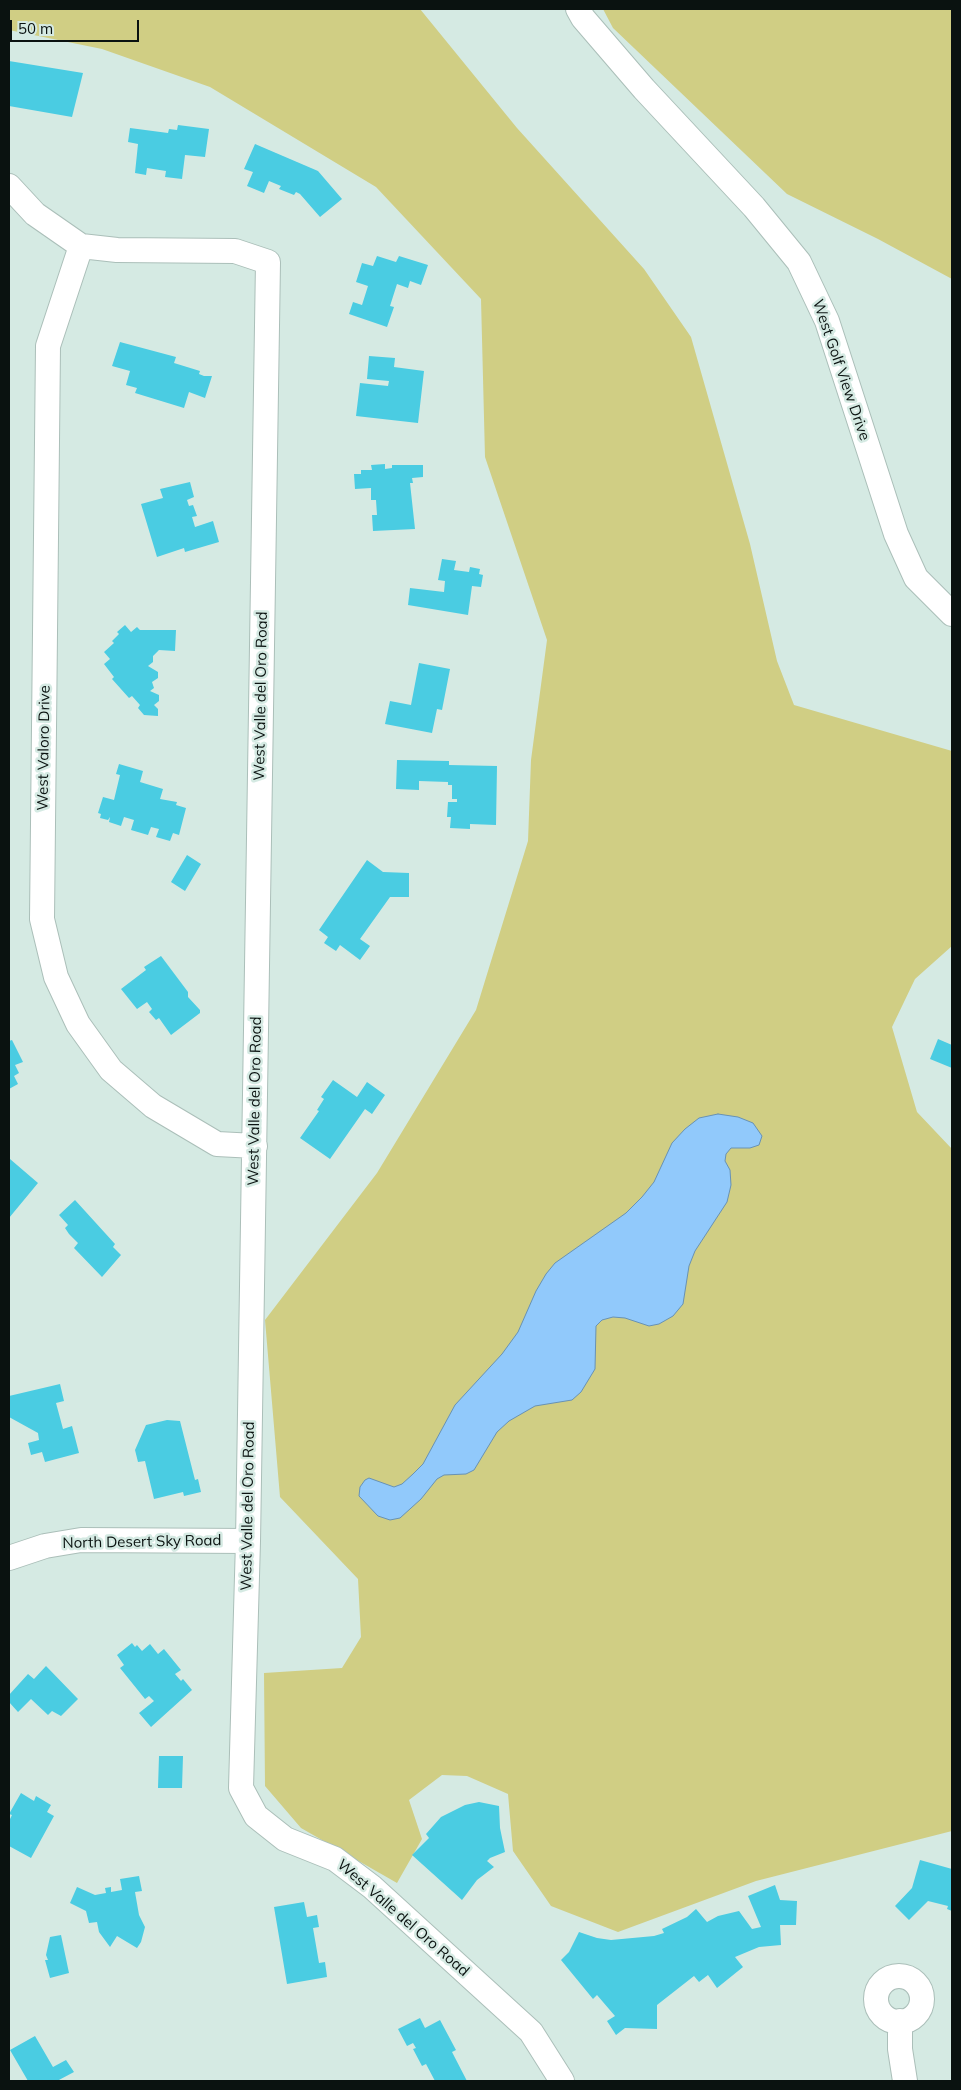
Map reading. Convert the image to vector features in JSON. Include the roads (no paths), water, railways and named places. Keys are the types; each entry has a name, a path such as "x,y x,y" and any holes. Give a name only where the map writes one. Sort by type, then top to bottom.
{"street":[{"name":"West Golf View Drive","path":"578,9 583,18 638,82 754,207 799,262 827,321 896,534 916,578 952,614"},
{"name":"West Valle del Oro Road","path":"9,186 35,214 81,246 117,250 235,252 268,262 255,1146 242,1788 256,1816 285,1839 335,1859 372,1887 532,2032 555,2078"},
{"name":"West Valoro Drive","path":"81,246 48,346 42,919 56,977 78,1024 111,1070 153,1106 217,1144 255,1146"},
{"name":"North Desert Sky Road","path":"9,1558 45,1546 81,1540 248,1541"},
{"path":"900,2021 900,2049 905,2081"}],"water":[{"path":"718,1114 738,1117 753,1123 762,1136 759,1145 750,1148 731,1148 726,1154 725,1161 730,1170 731,1185 727,1202 695,1251 689,1266 683,1304 673,1316 659,1324 649,1326 625,1318 613,1317 602,1320 596,1326 595,1369 581,1392 572,1400 535,1406 509,1421 497,1432 474,1470 466,1474 444,1475 437,1479 421,1499 400,1518 390,1520 378,1516 359,1496 360,1487 365,1480 369,1478 394,1487 402,1484 423,1464 455,1405 502,1354 518,1332 536,1291 555,1263 626,1213 642,1197 654,1182 672,1143 685,1129 699,1118"}]}
